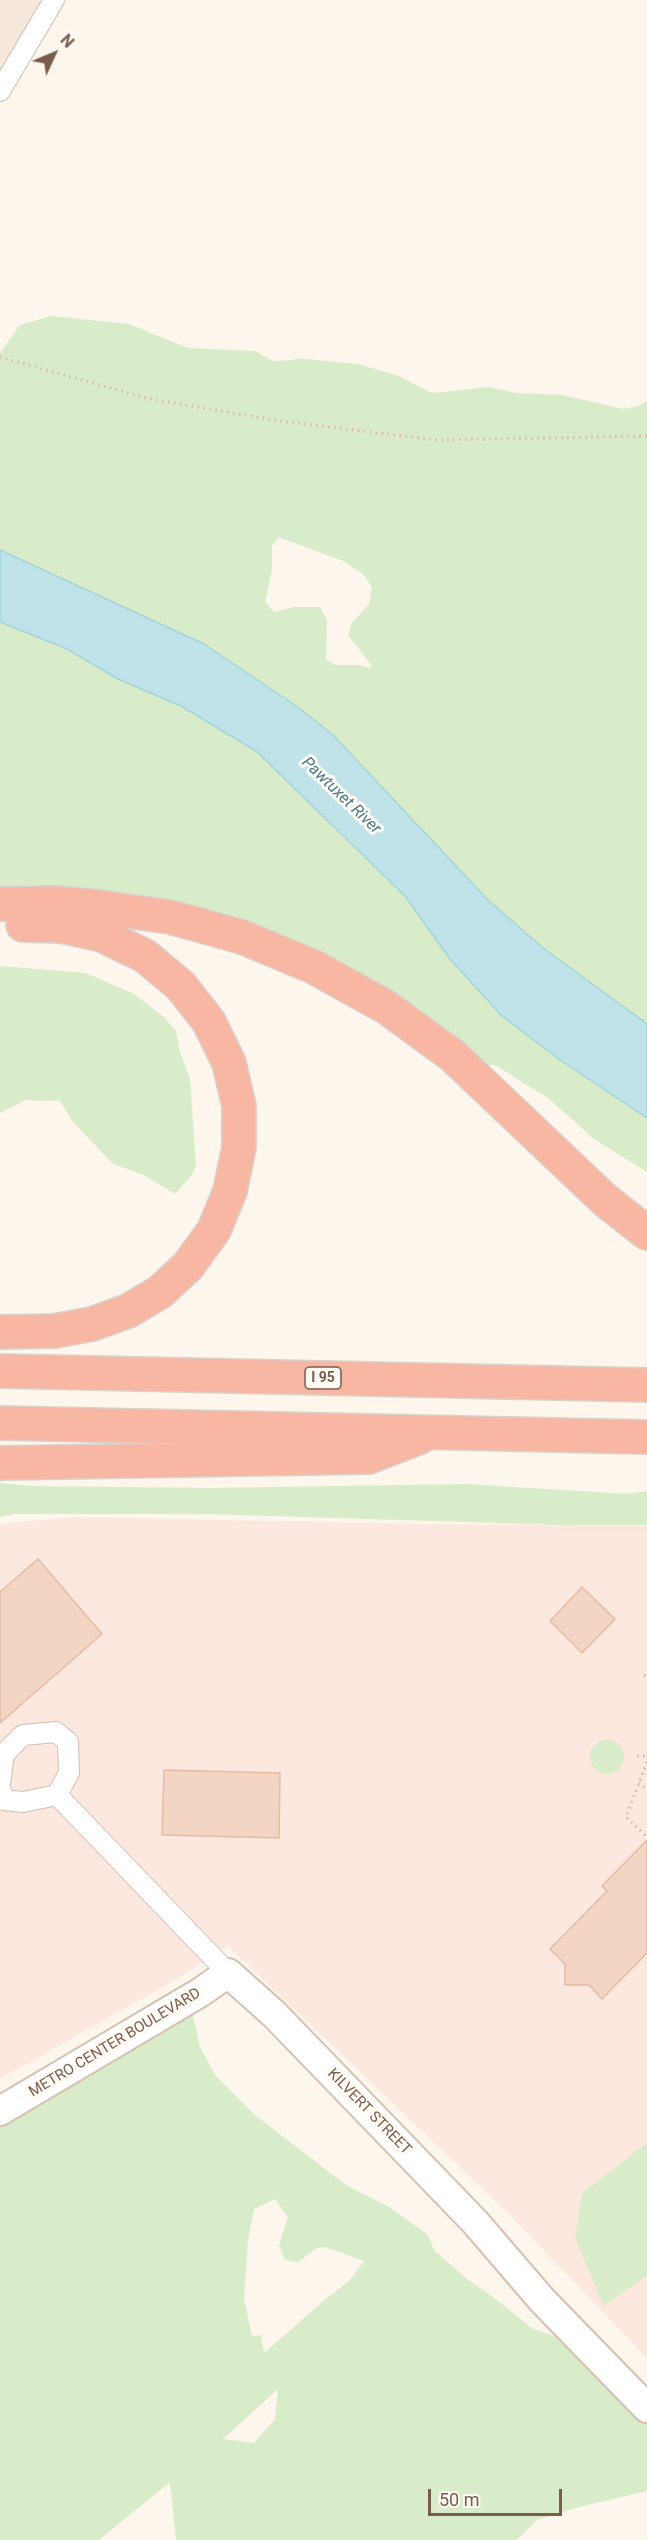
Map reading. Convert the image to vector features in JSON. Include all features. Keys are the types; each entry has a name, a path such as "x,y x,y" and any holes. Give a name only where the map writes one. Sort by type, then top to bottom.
{"highway":[{"path":"0,904 56,903 98,906 170,917 242,937 323,972 386,1007 452,1055 605,1200 647,1233"},
{"path":"0,925 61,926 81,929 123,944 145,956 165,971 196,1004 220,1041 235,1084 240,1127 236,1170 223,1211 202,1249 173,1280 145,1302 92,1324 54,1331 0,1332"},
{"name":"I 95","path":"0,1371 647,1385"},
{"path":"0,1423 647,1437"},
{"path":"0,1463 369,1457 432,1432"}],"street":[{"path":"0,91 54,0"},
{"path":"56,1732 68,1743 69,1773 57,1795 23,1802 4,1800 0,1786 4,1754 23,1735 56,1732"},
{"name":"KILVERT STREET","path":"57,1795 228,1973 274,2014 460,2207 542,2300 647,2408"},
{"name":"METRO CENTER BOULEVARD","path":"0,2110 201,1992 228,1973"}],"path":[{"path":"0,357 150,399 322,426 436,440 647,436"},
{"path":"637,1756 647,1756"},
{"path":"647,1762 626,1817 647,1837"},
{"path":"639,1782 647,1790"}],"shaded area":[{"path":"0,0 56,0 0,96"},
{"path":"73,1517 647,1526 647,2358 509,2214 228,1946 175,1980 0,2079 0,1524"}],"green space":[{"path":"51,316 129,324 188,348 255,351 273,361 295,360 295,358 358,364 399,376 432,393 489,387 516,393 563,395 623,409 638,406 647,401 647,1024 543,948 488,900 333,735 299,708 204,644 0,550 0,353 20,325","holes":["278,537 343,561 363,574 372,587 369,604 351,624 348,635 372,666 368,668 359,665 335,665 326,659 327,620 320,607 294,607 274,612 265,602 272,570 272,546"]},
{"path":"0,622 67,649 118,679 181,706 256,751 405,896 450,959 502,1016 560,1060 647,1118 647,1172 594,1139 548,1098 495,1065 485,1065 355,977 0,893"},
{"path":"0,966 86,973 134,994 164,1017 176,1031 179,1049 190,1079 196,1166 192,1175 175,1194 144,1175 113,1164 73,1122 60,1101 26,1100 0,1113"},
{"path":"0,1483 31,1486 211,1488 466,1484 627,1494 647,1491 647,1525 562,1525 206,1514 15,1514 0,1517"},
{"path":"607,1740 619,1745 624,1757 619,1769 607,1774 595,1769 590,1757 595,1745"},
{"path":"192,2011 200,2047 215,2075 255,2115 346,2185 391,2208 428,2235 434,2250 467,2279 533,2329 570,2341 647,2412 647,2491 579,2507 537,2520 517,2540 176,2540 170,2482 99,2540 0,2540 0,2120","holes":["275,2199 288,2217 279,2245 285,2260 298,2262 317,2248 325,2247 364,2261 348,2282 264,2353 261,2335 252,2336 244,2299 248,2239 254,2209","278,2389 275,2419 254,2443 223,2439"]},
{"path":"647,2143 647,2276 603,2306 575,2237 582,2193"}],"water":[{"name":"Pawtuxet River","path":"0,550 204,644 299,708 333,735 488,900 543,948 647,1024 647,1118 560,1060 502,1016 450,959 405,896 256,751 181,706 118,679 67,649 0,622"}],"building":[{"path":"38,1559 102,1634 0,1723 0,1592"},
{"path":"582,1587 615,1619 582,1653 550,1621"},
{"path":"164,1770 280,1773 279,1838 162,1835"},
{"path":"647,1840 647,1953 602,1999 589,1985 565,1985 565,1964 550,1949 607,1891 602,1886"}]}
